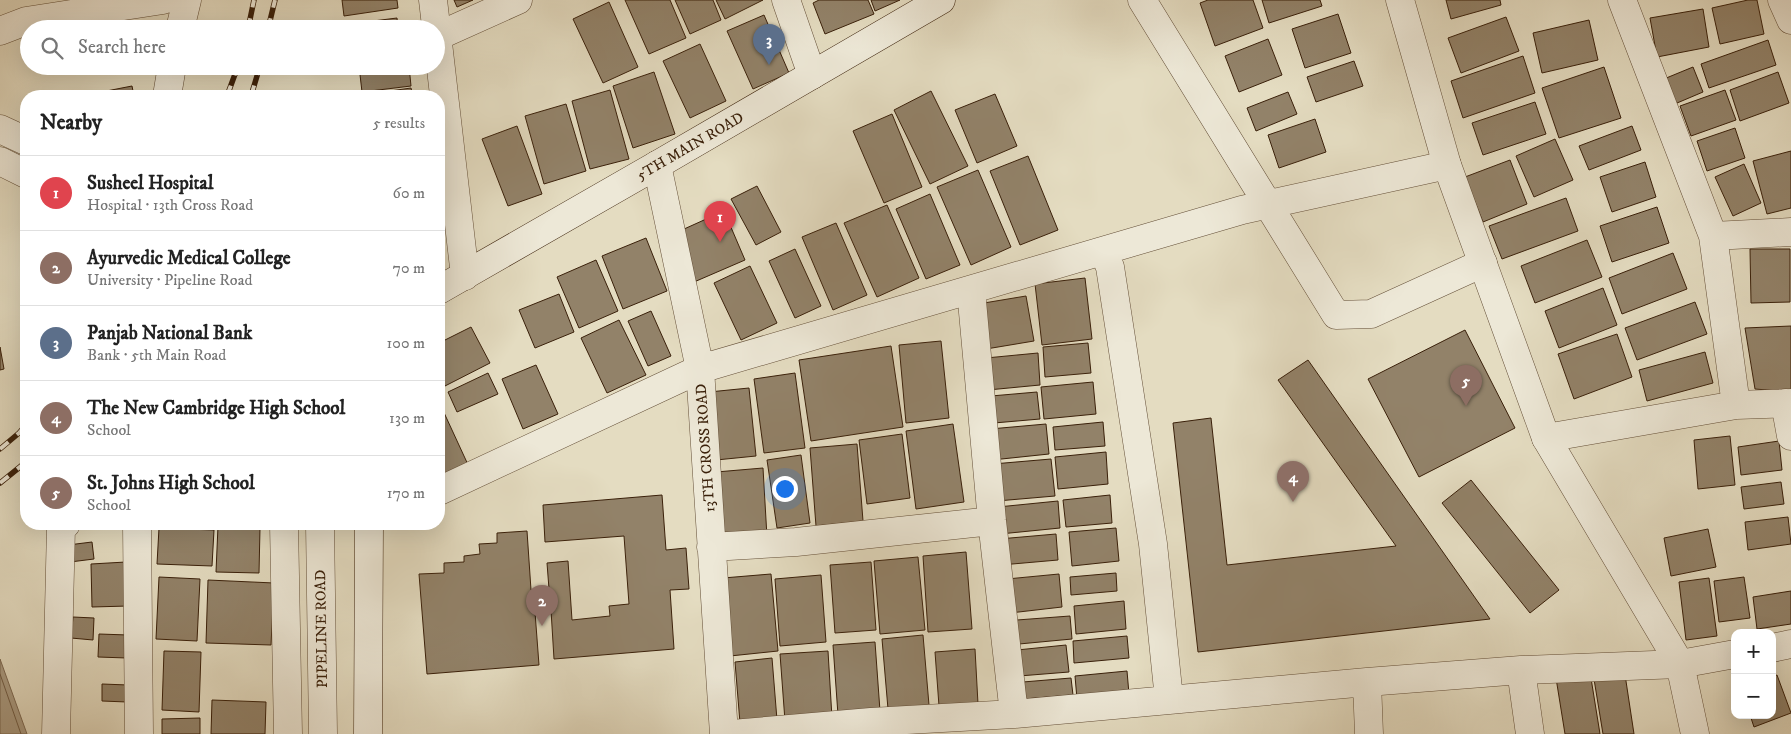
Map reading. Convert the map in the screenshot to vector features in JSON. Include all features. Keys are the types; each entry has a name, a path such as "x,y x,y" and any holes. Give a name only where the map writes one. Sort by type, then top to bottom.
{"street":[{"path":"26,20 163,0"},
{"path":"182,20 187,0"},
{"path":"433,0 436,20"},
{"path":"445,33 518,0"},
{"path":"786,0 812,75"},
{"name":"5TH MAIN ROAD","path":"445,287 940,0"},
{"path":"1142,0 1336,315 1371,314 1483,263"},
{"path":"1400,0 1447,165 1546,438 1680,664 1695,734"},
{"path":"1622,0 1713,236 1736,405"},
{"path":"1782,0 1791,20"},
{"path":"0,31 20,23"},
{"path":"169,90 171,75"},
{"path":"442,75 444,90"},
{"path":"445,98 465,276"},
{"path":"0,129 20,138"},
{"path":"0,161 20,171"},
{"name":"13TH CROSS ROAD","path":"657,165 700,369 724,734"},
{"path":"445,488 700,369 1268,204 1447,165"},
{"path":"1713,236 1791,232"},
{"path":"1103,251 1110,268 1153,544 1169,700"},
{"path":"971,290 992,521 1014,714"},
{"path":"1546,438 1736,405 1788,403 1791,436"},
{"path":"711,547 796,542 992,521"},
{"path":"56,734 61,530"},
{"path":"137,530 139,734"},
{"path":"284,530 288,734"},
{"name":"PIPELINE ROAD","path":"320,530 323,734"},
{"path":"368,734 369,530"},
{"path":"1776,647 1791,644"},
{"path":"732,734 872,728 1367,682 1521,670 1680,664 1731,655"},
{"path":"1521,670 1530,734"},
{"path":"1367,682 1369,734"}],"water":[{"path":"0,659 27,734 0,734"}],"building":[{"path":"342,0 397,0 398,8 344,16"},
{"path":"454,0 473,0 457,7"},
{"path":"625,0 670,0 686,38 649,54"},
{"path":"675,0 713,0 721,20 690,34"},
{"path":"716,0 763,0 725,19"},
{"path":"819,0 868,0 874,14 825,34 813,3"},
{"path":"871,0 900,0 875,11"},
{"path":"1208,0 1253,0 1263,28 1215,46 1200,3"},
{"path":"1262,0 1320,0 1322,6 1269,23"},
{"path":"1446,0 1500,0 1501,5 1451,19"},
{"path":"1748,0 1757,0 1764,34 1720,44 1712,8"},
{"path":"609,2 638,67 603,83 573,19"},
{"path":"1703,9 1709,47 1657,57 1650,18"},
{"path":"1338,14 1351,53 1305,68 1292,29"},
{"path":"764,15 789,73 753,89 727,31"},
{"path":"1506,17 1519,51 1461,73 1448,38"},
{"path":"397,18 397,20 381,20"},
{"path":"1589,20 1598,60 1542,73 1533,33"},
{"path":"1268,39 1282,75 1239,92 1225,56"},
{"path":"1768,40 1776,65 1709,88 1701,64"},
{"path":"700,44 726,101 690,118 663,61"},
{"path":"1523,56 1535,93 1463,118 1451,81"},
{"path":"1354,61 1363,86 1316,102 1307,77"},
{"path":"1604,67 1621,118 1559,138 1542,88"},
{"path":"1693,67 1703,92 1670,106 1659,81"},
{"path":"654,72 675,134 633,148 613,86"},
{"path":"1778,72 1789,103 1740,121 1730,90"},
{"path":"360,75 410,75 411,86 362,90"},
{"path":"132,86 133,90 112,90"},
{"path":"610,90 629,159 590,169 572,101"},
{"path":"1725,90 1736,120 1691,136 1680,106"},
{"path":"931,91 968,166 930,184 894,110"},
{"path":"1288,92 1297,114 1256,131 1247,108"},
{"path":"995,94 1017,146 977,163 955,110"},
{"path":"1535,102 1546,134 1483,155 1472,123"},
{"path":"566,104 586,171 544,184 525,116"},
{"path":"892,114 922,187 884,203 853,131"},
{"path":"1315,119 1326,152 1279,168 1268,135"},
{"path":"517,126 542,194 508,206 482,139"},
{"path":"1632,126 1641,150 1589,170 1579,146"},
{"path":"1735,128 1745,158 1707,171 1697,141"},
{"path":"1555,139 1573,180 1534,197 1516,156"},
{"path":"1791,151 1791,208 1767,214 1753,161"},
{"path":"1028,156 1058,230 1020,245 990,171"},
{"path":"1510,160 1527,204 1483,222 1465,177"},
{"path":"1645,162 1656,197 1612,212 1600,177"},
{"path":"1744,164 1761,203 1733,216 1715,177"},
{"path":"978,170 1011,247 971,265 937,187"},
{"path":"757,186 781,232 756,245 731,199"},
{"path":"930,194 960,265 926,279 896,209"},
{"path":"1566,198 1578,231 1502,259 1489,226"},
{"path":"887,205 919,278 877,297 844,223"},
{"path":"1657,207 1669,243 1612,262 1600,226"},
{"path":"724,211 745,260 694,282 673,234"},
{"path":"836,223 867,295 833,310 802,237"},
{"path":"646,238 667,291 623,309 602,256"},
{"path":"1587,240 1602,277 1535,303 1521,266"},
{"path":"795,249 821,306 795,318 769,261"},
{"path":"1750,249 1790,249 1790,302 1751,303"},
{"path":"1673,253 1687,289 1622,314 1609,278"},
{"path":"596,260 618,311 579,328 557,277"},
{"path":"750,266 777,323 741,340 714,283"},
{"path":"1085,278 1092,339 1042,345 1035,284"},
{"path":"1603,288 1617,325 1559,348 1545,311"},
{"path":"559,294 574,332 535,348 519,310"},
{"path":"1026,296 1034,341 986,349 978,304"},
{"path":"1695,302 1707,334 1637,360 1625,328"},
{"path":"651,311 671,356 648,366 628,321"},
{"path":"619,320 646,375 607,393 581,338"},
{"path":"1791,326 1791,392 1755,389 1745,328"},
{"path":"471,327 490,363 445,386 445,340"},
{"path":"1465,330 1515,428 1419,477 1368,379"},
{"path":"1617,334 1632,377 1574,399 1558,354"},
{"path":"941,341 949,418 906,423 899,345"},
{"path":"1088,343 1091,373 1045,377 1043,347"},
{"path":"891,346 903,427 811,441 799,360"},
{"path":"0,347 4,369 0,370"},
{"path":"1705,352 1713,383 1647,401 1639,370"},
{"path":"1038,353 1040,385 988,390 986,358"},
{"path":"1308,360 1490,619 1198,652 1173,423 1211,418 1227,565 1396,546 1278,380"},
{"path":"536,365 558,414 523,429 502,379"},
{"path":"488,373 498,394 457,412 448,392"},
{"path":"795,373 805,448 764,453 754,379"},
{"path":"1093,382 1096,414 1044,419 1041,387"},
{"path":"749,388 756,456 716,460 709,392"},
{"path":"1037,392 1040,419 994,423 991,396"},
{"path":"445,415 470,469 445,480"},
{"path":"1103,422 1105,446 1055,450 1053,427"},
{"path":"953,424 964,502 916,509 906,431"},
{"path":"1046,424 1049,454 992,460 990,429"},
{"path":"902,434 910,498 867,504 859,440"},
{"path":"1730,436 1735,485 1698,489 1694,440"},
{"path":"1779,441 1782,470 1741,475 1738,447"},
{"path":"857,444 863,521 816,526 810,448"},
{"path":"1106,452 1108,484 1058,489 1055,457"},
{"path":"801,455 810,523 777,528 767,460"},
{"path":"1051,459 1055,496 997,501 993,464"},
{"path":"763,468 767,537 721,540 716,472"},
{"path":"1471,480 1559,590 1530,613 1442,503"},
{"path":"1781,482 1784,504 1744,509 1741,487"},
{"path":"662,495 666,550 686,548 689,589 670,590 674,649 554,659 551,610 535,612 539,665 427,674 419,574 444,573 444,563 464,562 464,556 480,554 479,544 497,543 497,533 527,531 531,590 549,589 547,563 568,561 572,620 610,616 609,606 629,604 624,536 545,542 543,505"},
{"path":"1110,495 1112,523 1066,527 1063,500"},
{"path":"1058,501 1060,528 1000,534 998,507"},
{"path":"1788,517 1791,544 1748,550 1745,522"},
{"path":"1116,528 1119,561 1072,566 1069,532"},
{"path":"1708,529 1716,567 1671,576 1664,538"},
{"path":"159,530 214,530 212,566 157,564"},
{"path":"218,530 260,530 259,573 216,572"},
{"path":"1056,534 1058,560 1001,565 999,539"},
{"path":"92,542 94,559 70,562 68,545"},
{"path":"966,552 972,629 928,632 923,556"},
{"path":"918,557 925,630 880,634 874,561"},
{"path":"126,562 128,606 92,607 91,564"},
{"path":"871,562 876,630 835,633 830,565"},
{"path":"1116,573 1117,591 1071,595 1070,577"},
{"path":"771,574 778,651 730,656 723,578"},
{"path":"1059,574 1062,607 1010,613 1007,579"},
{"path":"821,575 826,642 780,646 775,579"},
{"path":"159,577 200,579 197,641 156,639"},
{"path":"1744,577 1750,618 1719,622 1714,581"},
{"path":"1709,578 1717,636 1686,640 1679,582"},
{"path":"208,580 274,583 271,645 206,643"},
{"path":"1791,591 1791,624 1757,629 1753,597"},
{"path":"1124,601 1126,629 1076,634 1074,606"},
{"path":"1070,616 1072,639 1019,644 1017,620"},
{"path":"73,617 94,618 93,640 71,638"},
{"path":"99,634 128,635 127,658 98,657"},
{"path":"923,635 929,705 888,709 882,639"},
{"path":"1127,636 1129,658 1074,663 1073,641"},
{"path":"875,642 880,711 838,715 833,645"},
{"path":"1066,645 1069,672 1019,676 1017,650"},
{"path":"975,649 978,704 939,706 935,652"},
{"path":"164,651 201,652 199,712 162,710"},
{"path":"828,651 832,718 785,721 780,654"},
{"path":"772,658 777,720 740,723 735,662"},
{"path":"1624,668 1634,734 1603,734 1593,673"},
{"path":"1127,671 1129,694 1077,699 1075,676"},
{"path":"1590,672 1600,734 1565,734 1556,678"},
{"path":"1776,675 1791,713 1776,719"},
{"path":"1071,678 1073,695 1024,699 1023,682"},
{"path":"102,684 128,685 127,702 102,701"},
{"path":"212,700 266,702 265,734 211,734"},
{"path":"200,718 200,734 162,734 162,719"},
{"path":"1751,719 1775,719 1754,727"}],"railway":[{"path":"250,20 254,0"},
{"path":"270,20 275,0"},
{"path":"229,90 235,75"},
{"path":"253,90 257,75"},
{"path":"0,449 20,432"},
{"path":"0,483 20,467"}],"place":[{"name":"Panjab National Bank","path":"769,65"},
{"name":"Susheel Hospital","path":"720,242"},
{"name":"St. Johns High School","path":"1466,406"},
{"name":"The New Cambridge High School","path":"1293,502"},
{"name":"Ayurvedic Medical College","path":"542,626"}]}
